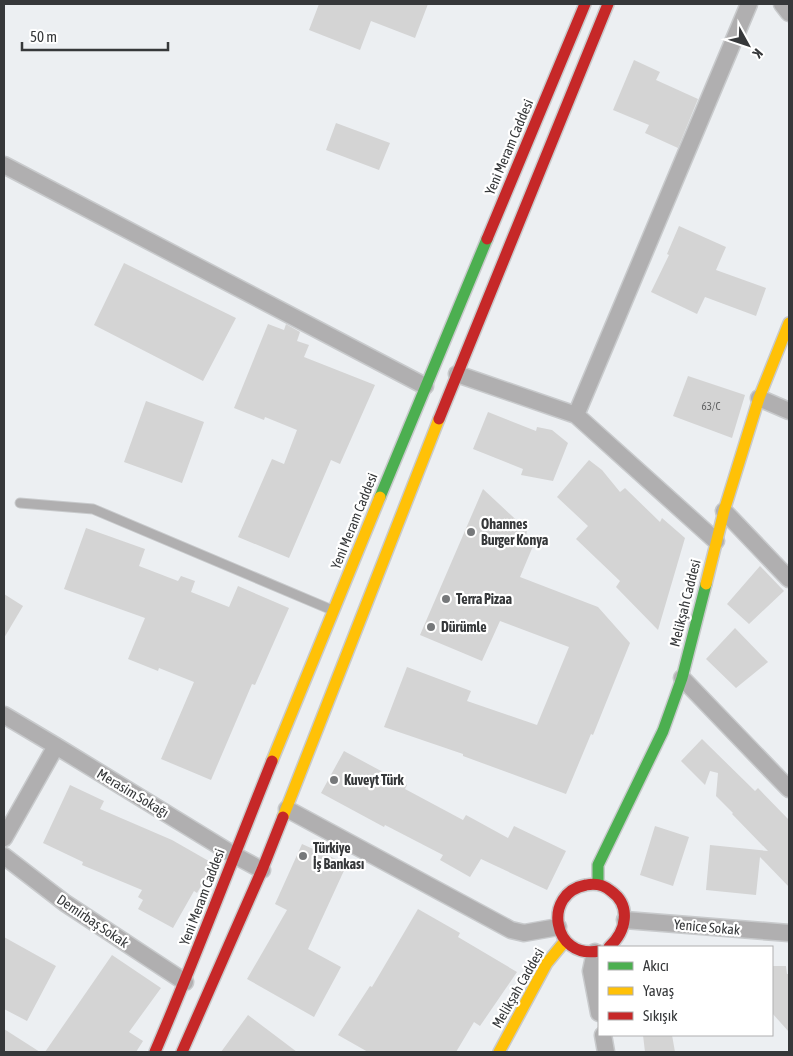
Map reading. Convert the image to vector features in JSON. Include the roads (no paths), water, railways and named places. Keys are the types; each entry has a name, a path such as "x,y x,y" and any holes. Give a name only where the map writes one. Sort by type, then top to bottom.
{"main road":[{"name":"Yeni Meram Caddesi","path":"155,1052 185,982 234,855 425,386 585,4"},
{"path":"182,1052 287,809 457,374 608,4"},
{"name":"Melikşah Caddesi","path":"598,884 598,865 663,731 682,678 724,511 758,398 789,322"},
{"path":"598,950 584,952 574,948 562,934 557,916 560,904 566,895 575,888 586,884 598,884 616,894 622,903 625,913 625,924 622,934 615,943 609,946"},
{"name":"Melikşah Caddesi","path":"499,1052 562,934"}],"street":[{"path":"576,415 750,4"},
{"path":"782,4 789,14"},
{"path":"4,165 425,386"},
{"path":"457,374 576,415 716,541"},
{"path":"758,398 789,411"},
{"path":"724,511 789,579"},
{"path":"682,678 789,789"},
{"name":"Merasim Sokağı","path":"4,716 262,870"},
{"path":"4,838 56,746"},
{"path":"287,809 511,930 524,933 562,934"},
{"name":"Demirbaş Sokak","path":"4,856 65,903 185,982"},
{"name":"Yenice Sokak","path":"625,920 789,933"},
{"path":"598,957 592,970 598,1007"},
{"path":"603,1036 606,1052"}],"lane":[{"path":"20,503 93,508 334,611"}],"place":[{"name":"Ohannes Burger Konya","path":"471,532"},
{"name":"Terra Pizaa","path":"446,599"},
{"name":"Dürümle","path":"431,627"},
{"name":"Kuveyt Türk","path":"334,780"},
{"name":"Türkiye İş Bankası","path":"303,856"}]}
